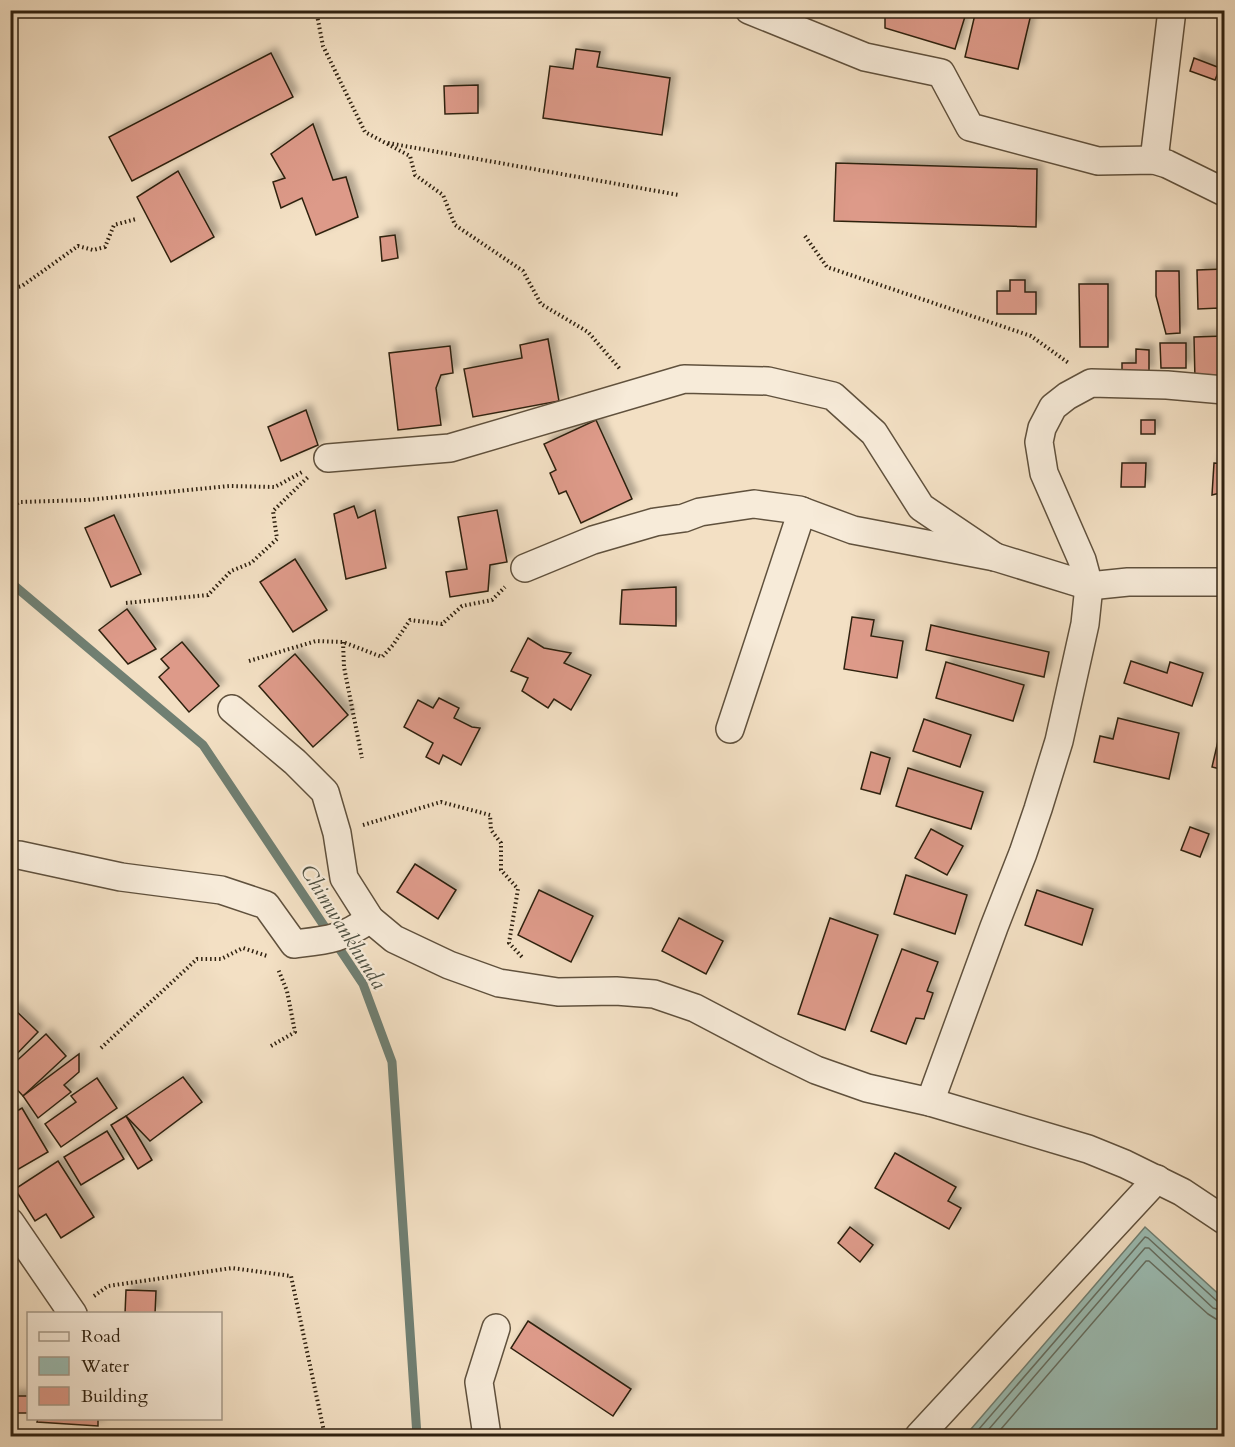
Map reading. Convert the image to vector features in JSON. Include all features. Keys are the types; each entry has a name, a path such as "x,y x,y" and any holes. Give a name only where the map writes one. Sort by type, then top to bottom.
{"street":[{"path":"749,10 865,57 940,73 970,127 1098,161 1154,160 1224,192"},
{"path":"1154,160 1172,10"},
{"path":"328,458 450,448 684,380 768,381 833,396 874,434 921,507 995,557"},
{"path":"930,1102 1038,809 1064,717 1086,624 1089,586 1083,560 1044,472 1039,442 1042,428 1053,407 1066,396 1091,383 1167,385 1224,390"},
{"path":"525,568 593,540 655,522 754,504 802,511 853,530 995,557 1089,586 1128,582 1224,582"},
{"path":"730,729 802,511"},
{"path":"232,709 295,762 325,792 337,833 344,878 370,919 394,939 449,965 499,983 558,992 616,991 654,994 695,1008 816,1070 867,1088 930,1102 1089,1149 1182,1192 1224,1220"},
{"path":"19,855 122,877 221,890 246,897 266,905 294,944 325,941 351,932 370,919"},
{"path":"919,1437 1157,1179"},
{"path":"10,1222 71,1312"},
{"path":"487,1437 479,1382 496,1328"}],"path":[{"path":"316,10 323,46 364,132 410,156 415,175 443,195 455,225 524,271 542,304 588,332 640,393"},
{"path":"384,143 680,195"},
{"path":"10,289 22,286 78,246 93,250 105,247 114,225 136,219"},
{"path":"805,236 827,267 1031,336 1097,383"},
{"path":"10,509 19,502 87,500 229,486 275,487 328,458"},
{"path":"126,603 208,595 231,571 251,563 277,539 273,511 328,458"},
{"path":"249,661 316,641 343,642 382,657 410,620 442,624 462,606 492,600 525,568"},
{"path":"343,642 344,668 362,758"},
{"path":"337,833 441,802 490,815 491,830 501,843 501,870 518,889 508,943"},
{"path":"100,1048 197,959 221,959 243,948 274,958 287,991 295,1032 271,1046"},
{"path":"73,1312 108,1286 232,1268 291,1276 325,1437"}],"water":[{"path":"1145,1227 1224,1299 1224,1436 965,1436"}],"building":[{"path":"885,10 967,10 955,49 885,28"},
{"path":"976,10 1032,10 1018,69 965,57"},
{"path":"576,49 600,52 597,67 670,78 662,135 543,118 550,66 573,69"},
{"path":"271,53 293,97 132,181 109,137"},
{"path":"1194,58 1220,68 1215,80 1190,71"},
{"path":"478,85 478,113 445,114 444,86"},
{"path":"313,124 333,180 346,177 358,217 316,235 302,198 281,208 273,182 285,178 271,154"},
{"path":"836,163 1037,169 1036,227 834,221"},
{"path":"178,171 214,237 171,262 137,197"},
{"path":"395,235 398,258 382,261 380,237"},
{"path":"1224,269 1224,318 1220,318 1219,308 1198,309 1197,270"},
{"path":"1156,271 1179,271 1180,333 1166,334 1156,296"},
{"path":"1010,280 1025,280 1025,292 1036,292 1036,314 997,314 997,291 1010,291"},
{"path":"1079,284 1108,284 1108,347 1080,347"},
{"path":"1224,336 1224,380 1195,380 1194,337"},
{"path":"548,339 559,401 473,417 464,369 522,358 520,345"},
{"path":"1160,343 1186,343 1186,368 1161,368"},
{"path":"450,346 453,373 441,375 436,388 441,425 398,430 389,353"},
{"path":"1136,349 1149,350 1149,373 1122,372 1122,363 1136,363"},
{"path":"306,410 318,445 281,461 268,427"},
{"path":"596,420 632,499 581,523 566,491 559,494 550,473 556,470 544,444"},
{"path":"1141,420 1155,420 1155,434 1141,434"},
{"path":"1122,463 1146,463 1145,487 1121,487"},
{"path":"1214,463 1224,464 1224,492 1212,495"},
{"path":"354,506 358,518 375,510 386,568 346,579 334,514"},
{"path":"497,510 507,562 490,565 488,591 450,597 446,572 467,569 458,517"},
{"path":"114,515 141,574 111,587 85,528"},
{"path":"295,559 327,610 293,632 260,582"},
{"path":"676,587 676,626 620,624 622,590"},
{"path":"127,609 156,649 128,664 99,630"},
{"path":"852,617 874,620 871,636 903,641 897,678 844,669"},
{"path":"931,625 1049,652 1044,677 926,650"},
{"path":"528,638 544,648 571,653 564,663 591,675 571,710 554,699 548,708 522,691 528,678 511,671"},
{"path":"182,642 219,686 189,712 159,677 169,668 161,659"},
{"path":"295,654 348,715 313,747 259,686"},
{"path":"1131,661 1167,673 1170,662 1203,673 1192,706 1124,683"},
{"path":"946,662 1024,685 1013,721 936,698"},
{"path":"439,698 459,708 454,718 472,727 480,728 461,765 443,755 439,764 426,757 433,743 404,727 418,700 433,708"},
{"path":"1224,715 1224,770 1212,767"},
{"path":"1118,718 1179,733 1169,779 1094,762 1100,736 1113,739"},
{"path":"924,719 971,735 960,767 913,751"},
{"path":"871,752 890,758 880,794 861,789"},
{"path":"908,768 983,792 971,829 896,806"},
{"path":"1190,827 1209,834 1200,857 1181,850"},
{"path":"931,829 963,846 947,875 915,858"},
{"path":"415,864 456,890 438,919 397,892"},
{"path":"906,875 967,895 955,934 894,914"},
{"path":"539,890 593,916 571,962 518,935"},
{"path":"1037,890 1093,909 1082,945 1025,925"},
{"path":"679,918 723,941 706,974 662,951"},
{"path":"830,918 878,935 845,1030 798,1014"},
{"path":"902,949 938,962 927,991 933,993 924,1019 916,1018 906,1044 871,1031"},
{"path":"13,1008 38,1032 10,1061 10,1011"},
{"path":"46,1034 66,1056 23,1096 10,1082 10,1067"},
{"path":"79,1054 79,1072 64,1085 71,1092 38,1118 23,1096"},
{"path":"183,1077 202,1102 150,1141 126,1116"},
{"path":"97,1078 117,1108 61,1147 45,1124 76,1102 71,1096"},
{"path":"22,1108 48,1152 10,1174 10,1115"},
{"path":"126,1116 152,1160 138,1169 111,1125"},
{"path":"107,1131 124,1159 81,1185 64,1157"},
{"path":"895,1153 956,1187 948,1201 961,1208 949,1229 875,1188"},
{"path":"58,1161 94,1217 61,1238 46,1214 35,1221 15,1189"},
{"path":"850,1227 873,1245 860,1262 838,1243"},
{"path":"126,1290 156,1291 155,1312 125,1312"},
{"path":"528,1321 631,1389 613,1416 511,1348"},
{"path":"11,1396 27,1396 27,1413 11,1413"},
{"path":"38,1420 98,1420 98,1426 37,1422"}],"waterway":[{"name":"Chimwankhunda","path":"10,582 203,745 363,984 392,1062 417,1436"}]}
